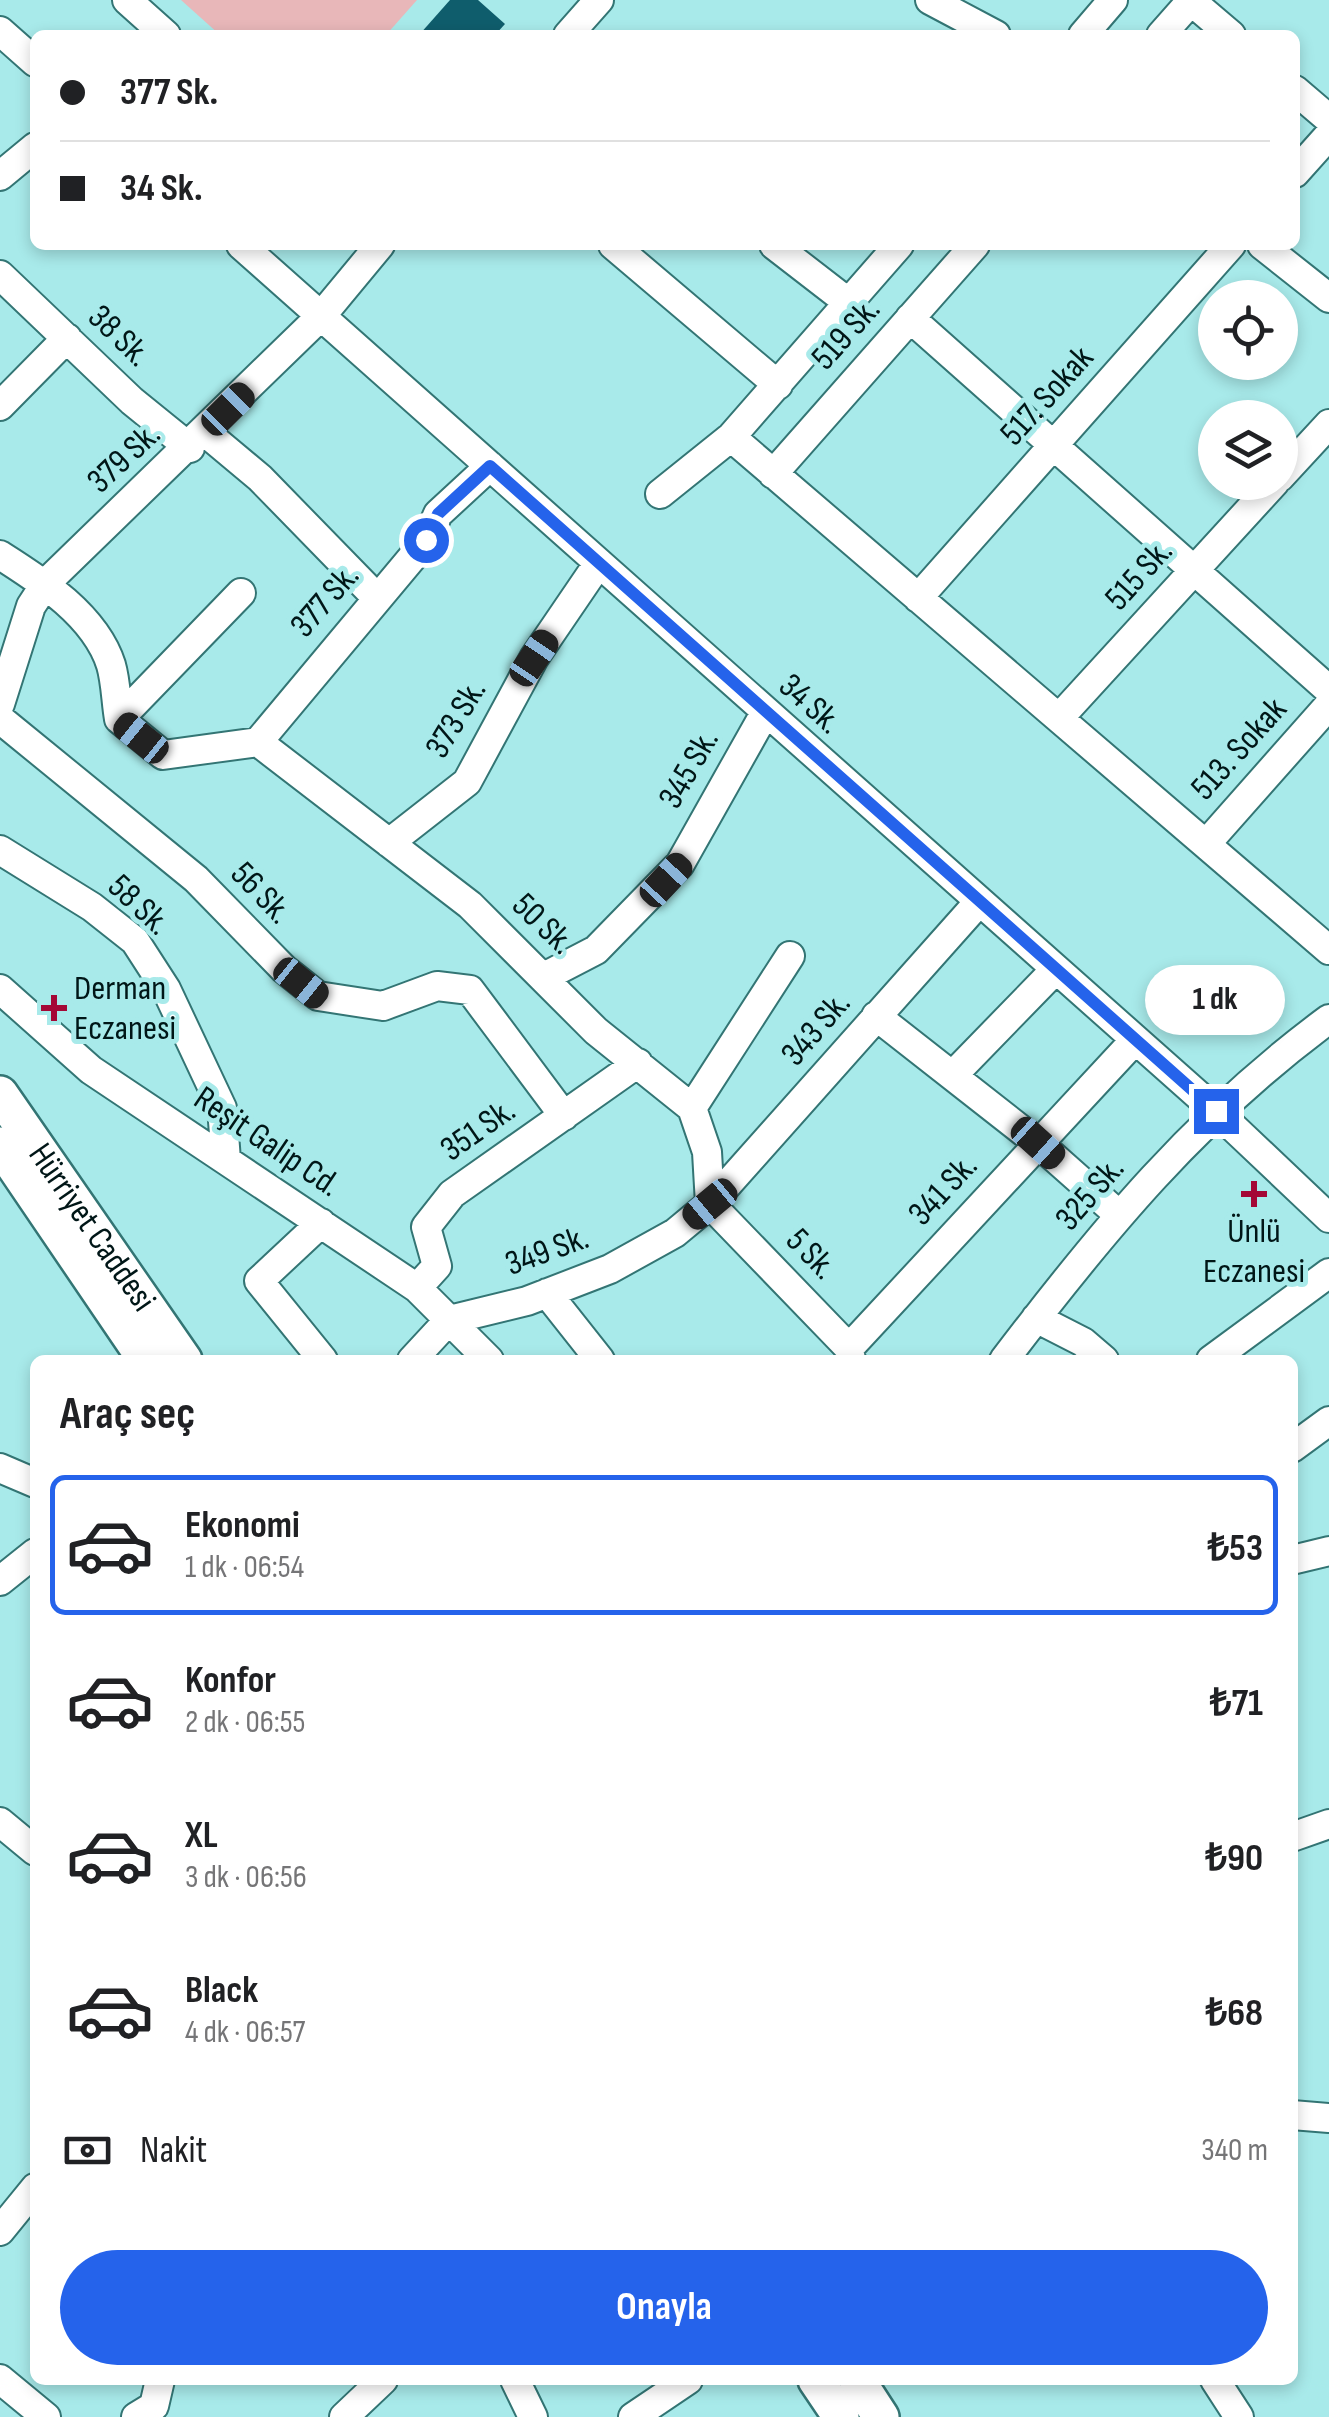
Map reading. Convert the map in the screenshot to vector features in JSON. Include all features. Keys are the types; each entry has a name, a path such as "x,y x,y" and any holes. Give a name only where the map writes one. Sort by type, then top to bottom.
{"main road":[{"name":"Hürriyet Caddesi","path":"0,1094 181,1355"},
{"name":"Hürriyet Caddesi","path":"0,1145 143,1355"},
{"path":"819,2385 841,2417"},
{"path":"859,2385 880,2417"}],"street":[{"path":"127,0 160,30"},
{"path":"572,30 599,0"},
{"path":"930,0 987,30"},
{"path":"1087,30 1113,0"},
{"path":"1165,30 1191,0 1225,30"},
{"path":"0,31 30,58"},
{"path":"1300,94 1329,118"},
{"path":"1300,167 1329,135"},
{"path":"0,176 30,151"},
{"name":"34 Sk.","path":"248,250 1216,1111 1329,1218"},
{"name":"379 Sk.","path":"0,704 32,606 46,583 322,314 376,250"},
{"path":"619,250 778,384"},
{"path":"781,250 849,302"},
{"name":"519 Sk.","path":"660,494 731,437 895,250"},
{"name":"519 Sk.","path":"772,474 971,250"},
{"name":"517. Sokak","path":"918,598 1227,250"},
{"path":"1268,250 1329,298"},
{"name":"38 Sk.","path":"0,275 67,338 197,440 260,478 377,598"},
{"path":"910,318 1192,573 1329,690"},
{"path":"0,406 67,338"},
{"name":"515 Sk.","path":"1298,458 1329,424"},
{"path":"731,437 1329,950"},
{"name":"377 Sk.","path":"258,742 426,540 438,514 490,466"},
{"name":"515 Sk.","path":"1059,718 1260,500"},
{"path":"0,555 46,583 88,625 110,663 119,720 164,756 258,742"},
{"name":"373 Sk.","path":"388,843 467,782 534,658 598,564"},
{"path":"119,720 241,593"},
{"name":"513. Sokak","path":"1206,844 1329,705"},
{"name":"345 Sk.","path":"544,976 596,950 680,864 765,713"},
{"name":"56 Sk.","path":"0,719 196,879 284,969 318,996 382,1006 437,986 470,990 564,1116"},
{"name":"50 Sk.","path":"258,742 470,905 596,1031 692,1108"},
{"name":"58 Sk.","path":"0,850 92,908 135,942 166,989 222,1108 226,1160"},
{"name":"343 Sk.","path":"710,1204 978,903"},
{"path":"710,1204 707,1152 692,1108 790,956"},
{"path":"952,1076 1055,970"},
{"name":"Reşit Galip Cd.","path":"0,988 91,1070 417,1288 484,1355"},
{"path":"876,1016 1038,1143 1118,1214"},
{"name":"325 Sk.","path":"1008,1355 1118,1214 1216,1111 1242,1085 1329,1019"},
{"name":"341 Sk.","path":"850,1354 1038,1143 1136,1040"},
{"name":"351 Sk.","path":"417,1288 437,1266 426,1228 452,1194 638,1063"},
{"name":"349 Sk.","path":"449,1320 547,1294 610,1268 675,1233 710,1204"},
{"name":"5 Sk.","path":"710,1204 850,1354"},
{"path":"320,1355 259,1281 321,1223"},
{"path":"1219,1355 1329,1273"},
{"path":"547,1294 596,1355"},
{"path":"1036,1318 1084,1342 1098,1355"},
{"path":"417,1355 449,1320"},
{"path":"1298,1444 1329,1421"},
{"path":"0,1468 30,1481"},
{"path":"1298,1559 1329,1551"},
{"path":"0,1581 30,1556"},
{"path":"0,1822 30,1846"},
{"path":"1298,1835 1329,1824"},
{"path":"1298,2115 1329,2118"},
{"path":"0,2230 30,2194"},
{"path":"0,2378 46,2417"},
{"path":"344,2417 379,2385"},
{"path":"516,2385 532,2417"},
{"path":"633,2417 681,2385"},
{"path":"1218,2385 1238,2417"}],"shaded area":[{"path":"181,0 417,0 390,30 214,30"}],"building":[{"path":"450,0 478,0 505,24 500,30 423,30"}],"place":[{"name":"Derman Eczanesi","path":"54,1008"},
{"name":"Ünlü Eczanesi","path":"1254,1194"}],"route":[{"path":"426,540 438,514 490,466 1216,1111"}]}
